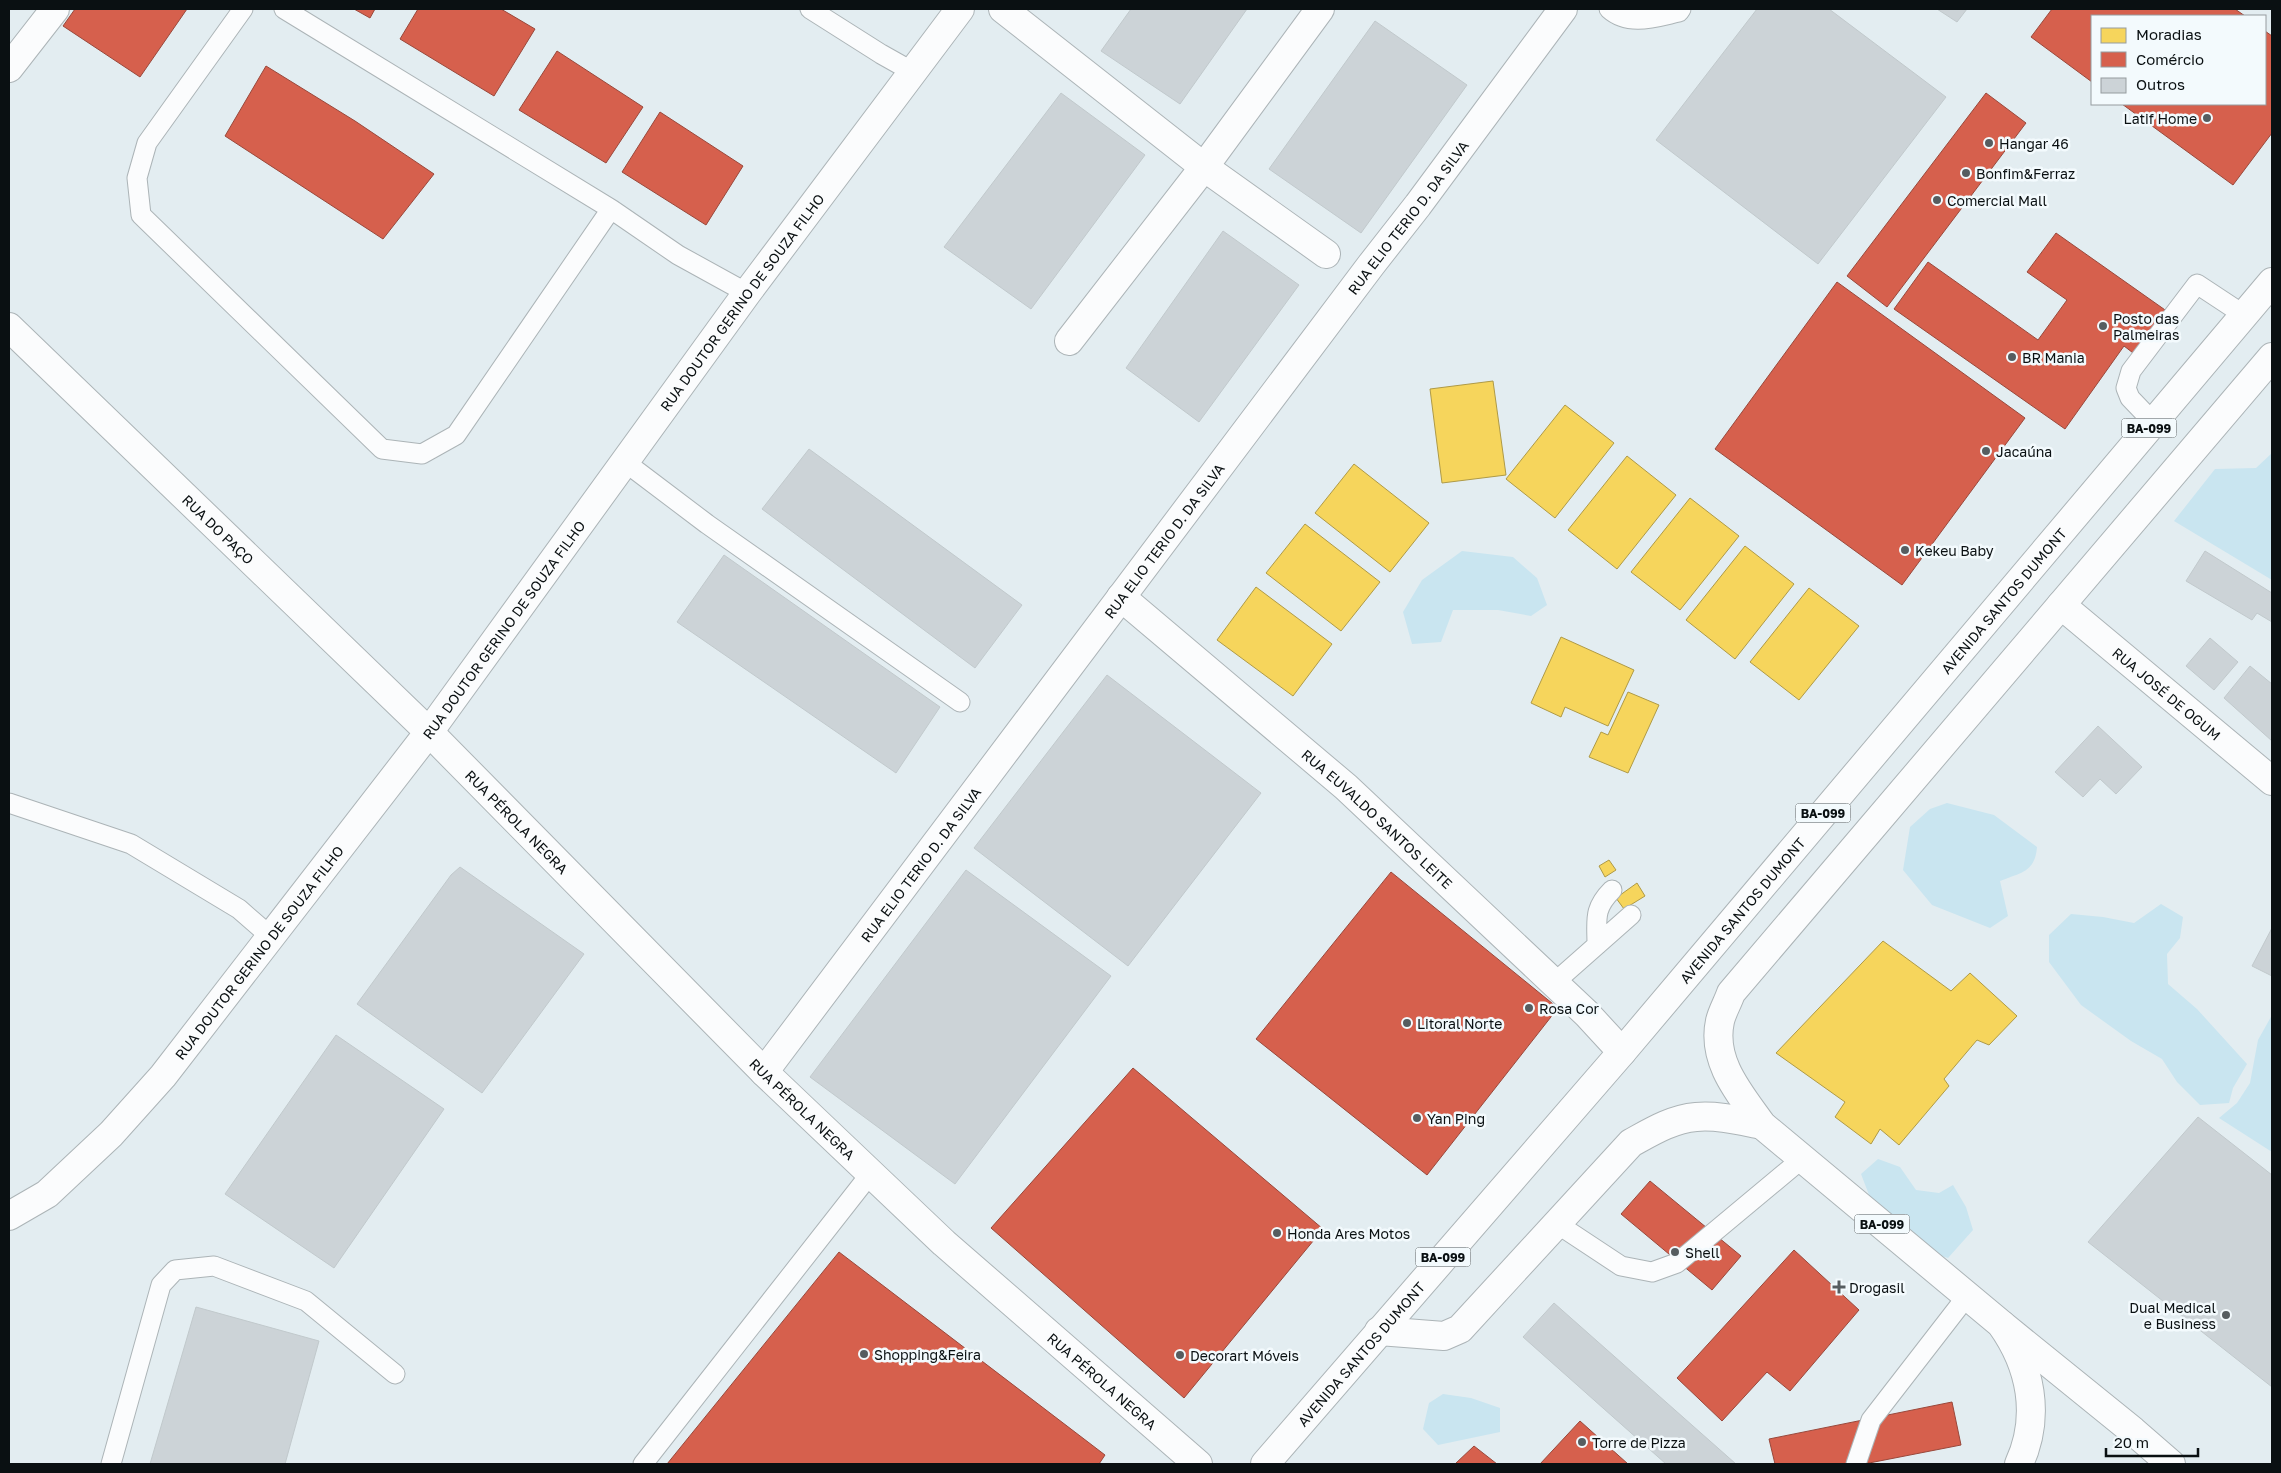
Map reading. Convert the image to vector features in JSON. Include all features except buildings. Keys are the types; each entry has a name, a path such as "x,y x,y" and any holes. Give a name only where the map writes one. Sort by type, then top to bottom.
{"main road":[{"path":"9,68 55,9"},
{"name":"RUA DOUTOR GERINO DE SOUZA FILHO","path":"9,1216 47,1194 112,1134 163,1076 429,732 747,293 960,9"},
{"path":"1003,9 1204,166 1326,254"},
{"path":"1069,341 1204,166 1320,9"},
{"name":"RUA ELIO TERIO D. DA SILVA","path":"764,1072 1418,205 1563,9"},
{"name":"AVENIDA SANTOS DUMONT","path":"1265,1464 1622,1052 2272,282"},
{"name":"RUA DO PAÇO","path":"9,327 429,732"},
{"name":"BA-099","path":"2019,1464 2030,1426 2030,1392 2021,1357 2001,1324 1803,1158 1762,1126 1732,1084 1719,1052 1720,1022 1731,993 2272,357"},
{"name":"RUA EUVALDO SANTOS LEITE","path":"1121,597 1346,787 1587,1014 1622,1052"},
{"name":"RUA JOSÉ DE OGUM","path":"2060,605 2272,781"},
{"name":"RUA PÉROLA NEGRA","path":"429,732 764,1072 871,1174 944,1243 1192,1459"},
{"path":"1379,1331 1444,1336 1460,1329 1630,1143 1665,1125 1696,1117 1725,1118 1762,1126"},
{"path":"2001,1324 2133,1431 2170,1464"}],"lane":[{"path":"243,9 146,143 136,178 141,215 382,448 422,454 456,435 611,210"},
{"path":"284,9 611,210 678,256 747,293"},
{"path":"810,9 913,72"},
{"path":"1609,9 1615,14 1640,20 1679,12 1682,9"},
{"path":"2153,422 2130,398 2126,388 2131,371 2197,284 2244,315"},
{"path":"625,462 707,524 960,702"},
{"path":"9,803 130,844 239,909 270,936"},
{"path":"1597,945 1597,915 1602,901 1612,890"},
{"path":"1554,983 1630,915"},
{"path":"1556,1222 1622,1266 1652,1272 1677,1263 1803,1158"},
{"path":"643,1464 871,1174"},
{"path":"111,1464 161,1285 175,1270 214,1266 306,1301 395,1374"},
{"path":"1856,1464 1871,1420 1967,1296"}],"shaded area":[{"path":"2272,453 2272,580 2174,521 2215,469 2256,468"},
{"path":"1462,551 1513,557 1537,578 1547,605 1531,616 1498,610 1453,610 1441,642 1412,644 1403,612 1422,580"},
{"path":"1947,803 1994,815 2037,847 2033,862 2026,870 2000,881 2008,916 1990,928 1932,905 1903,870 1910,827 1930,809"},
{"path":"2161,904 2183,917 2180,938 2167,954 2168,984 2197,1009 2247,1064 2233,1088 2229,1103 2200,1105 2177,1082 2162,1059 2131,1041 2081,1005 2049,962 2049,935 2071,914 2103,917 2134,923"},
{"path":"2272,1015 2272,1152 2219,1118 2237,1103 2250,1083 2258,1040"},
{"path":"1878,1159 1900,1167 1916,1190 1939,1193 1953,1185 1966,1207 1973,1230 1948,1258 1919,1249 1871,1200 1861,1174"},
{"path":"1443,1394 1471,1398 1500,1408 1500,1432 1438,1445 1423,1429 1429,1403"}],"place":[{"name":"Latif Home","path":"2207,118"},
{"name":"Hangar 46","path":"1989,143"},
{"name":"Bonfim&Ferraz","path":"1966,173"},
{"name":"Comercial Mall","path":"1937,200"},
{"name":"Posto das Palmeiras","path":"2103,326"},
{"name":"BR Mania","path":"2012,357"},
{"name":"Jacaúna","path":"1986,451"},
{"name":"Kekeu Baby","path":"1905,550"},
{"name":"Rosa Cor","path":"1529,1008"},
{"name":"Litoral Norte","path":"1407,1023"},
{"name":"Yan Ping","path":"1417,1118"},
{"name":"Honda Ares Motos","path":"1277,1233"},
{"name":"Shell","path":"1675,1252"},
{"name":"Drogasil","path":"1839,1287"},
{"name":"Dual Medical e Business","path":"2226,1315"},
{"name":"Shopping&Feira","path":"864,1354"},
{"name":"Decorart Móveis","path":"1180,1355"},
{"name":"Torre de Pizza","path":"1582,1442"}]}
